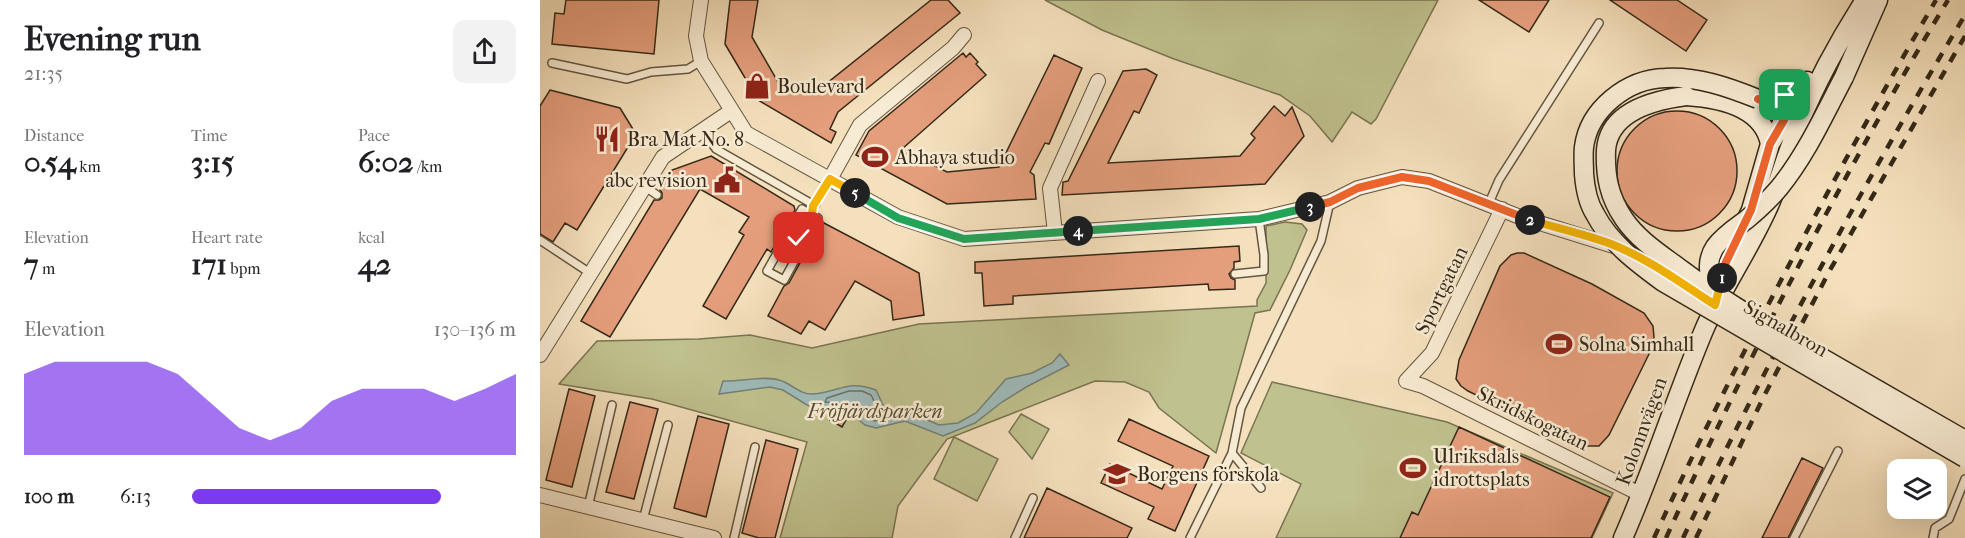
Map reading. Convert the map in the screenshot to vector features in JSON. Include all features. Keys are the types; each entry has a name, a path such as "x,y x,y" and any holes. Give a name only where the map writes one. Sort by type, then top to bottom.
{"street":[{"path":"701,0 696,36 701,61 746,133 898,218 964,239 1259,219 1330,202 1358,188 1402,177 1429,181 1549,226 1608,243 1632,253 1716,300"},
{"name":"Kolonnvägen","path":"1716,300 1756,234 1771,201 1798,126 1843,35 1865,0"},
{"path":"1716,300 1708,274 1709,261 1715,248 1731,231 1766,202 1808,147 1844,77 1878,0"},
{"path":"830,179 860,125 953,48 963,35"},
{"name":"Kolonnvägen","path":"1623,538 1642,495 1681,386 1716,300 1726,262 1751,210 1770,144 1801,94 1811,72 1843,35"},
{"name":"Kolonnvägen","path":"1758,99 1779,99 1811,72"},
{"name":"Signalbron","path":"1758,99 1730,88 1682,78 1649,80 1626,89 1605,105 1587,134 1584,158 1585,185 1593,213 1622,249 1663,282 1965,458"},
{"path":"1055,233 1050,188 1098,81"},
{"name":"Signalbron","path":"1770,144 1765,128 1751,114 1722,101 1686,96 1645,104 1628,114 1614,130 1607,146 1607,184 1625,221 1651,247 1716,300 1965,440"},
{"path":"1758,99 1775,107 1784,120"},
{"path":"540,355 663,157 731,111"},
{"name":"Kolonnvägen","path":"1771,201 1776,167 1784,137 1784,120"},
{"name":"Sportgatan","path":"1406,381 1432,353 1495,206"},
{"name":"Skridskogatan","path":"1406,381 1423,386 1642,495"},
{"path":"540,495 714,538"}],"lane":[{"path":"1495,206 1499,180 1599,23"},
{"path":"552,63 627,79 651,72 688,69 701,61"},
{"path":"702,130 716,149 816,204"},
{"path":"799,238 812,214 813,206 830,179"},
{"path":"644,186 657,195"},
{"path":"1190,538 1232,453 1241,408 1321,241 1330,202"},
{"path":"802,208 812,214 818,218 784,280 767,271 802,208"},
{"path":"1235,273 1264,271 1259,219"},
{"path":"540,240 590,273"},
{"path":"588,507 612,405"},
{"path":"643,520 668,425"},
{"path":"734,538 755,447"},
{"path":"1794,538 1838,451"},
{"path":"1232,453 1261,488"},
{"path":"1933,538 1935,528 1949,519 1965,479"},
{"path":"1015,538 1033,498"}],"green space":[{"path":"1045,0 1438,0 1376,119 1371,124 1352,112 1332,142 1310,116 1280,95 1134,43 1102,30"},
{"name":"Fröfjärdsparken","path":"1285,222 1302,224 1307,230 1270,310 1255,313 1216,453 1159,408 1149,392 1125,382 1095,381 947,439 898,506 892,538 780,538 807,442 652,399 559,384 597,341 699,339 750,335 812,348 919,324 1257,306 1257,300 1266,283 1266,226"},
{"name":"Ulriksdals idrottsplats","path":"1272,382 1447,422 1613,493 1592,538 1276,538 1301,484 1241,453"},
{"path":"1021,414 1049,429 1032,459 1009,432"},
{"path":"954,437 998,459 977,501 934,479"}],"water":[{"path":"1060,354 1069,365 1002,402 975,423 943,436 905,421 876,428 865,425 854,416 841,410 821,409 807,405 783,390 770,387 719,394 723,381 759,378 779,380 808,394 858,386 876,390 884,407 911,413 939,425 958,423 976,413 1006,379 1032,373 1052,363"}],"building":[{"path":"566,0 659,0 654,54 552,44 555,13 564,14"},
{"path":"730,0 758,0 752,37 778,82 796,92 800,89 812,95 931,0 948,0 960,13 838,112 830,129 836,132 831,143 758,100 725,44"},
{"path":"1479,0 1549,0 1529,32"},
{"path":"1610,0 1677,0 1707,20 1686,51"},
{"path":"963,53 966,57 970,53 986,75 902,149 947,172 999,167 1054,55 1082,68 1049,144 1045,143 1030,172 1034,175 1036,199 947,204 856,155 869,131"},
{"path":"1146,69 1157,75 1139,113 1134,111 1108,163 1240,156 1255,138 1251,134 1274,106 1285,116 1292,107 1304,136 1265,184 1062,195 1063,182 1068,181 1123,71"},
{"path":"550,90 620,108 636,134 577,230 565,223 553,242 540,234 540,106"},
{"path":"1677,111 1700,116 1719,129 1732,148 1737,171 1732,194 1719,213 1700,226 1677,231 1654,226 1635,213 1622,194 1617,171 1622,148 1635,129 1654,116"},
{"path":"711,156 794,206 795,210 771,252 767,249 726,319 703,306 744,235 739,232 749,217 700,189 610,337 581,321 654,200 662,198 660,190 672,170"},
{"path":"822,222 919,273 924,315 893,320 891,301 855,281 825,330 809,321 801,334 768,316"},
{"path":"1239,246 1240,261 1234,262 1234,268 1229,274 1235,280 1235,289 1209,290 1208,284 1013,296 1013,304 984,306 982,273 975,273 975,262"},
{"name":"Solna Simhall","path":"1524,253 1592,284 1644,313 1653,326 1654,337 1650,352 1609,435 1599,446 1582,446 1468,391 1456,379 1459,360 1500,266 1511,255"},
{"path":"569,389 595,396 572,487 546,480"},
{"path":"630,402 658,409 634,499 606,492"},
{"path":"838,408 849,415 842,427 830,420"},
{"path":"698,416 729,424 706,517 674,508"},
{"path":"1129,419 1209,456 1175,531 1148,519 1154,507 1101,483 1110,464 1162,489 1173,466 1118,441"},
{"path":"1459,427 1610,497 1591,538 1400,538 1412,512 1418,515"},
{"path":"766,440 798,449 775,538 759,538 742,533"},
{"path":"1802,458 1823,468 1788,538 1762,538"},
{"path":"1047,488 1132,528 1127,538 1024,538"}],"railway":[{"path":"1654,538 1686,469 1789,266 1936,0"},
{"path":"1666,538 1730,401 1799,265 1909,65 1948,0"},
{"path":"1683,538 1715,471 1818,273 1965,15"},
{"path":"1696,538 1764,396 1830,270 1965,36"}],"place":[{"name":"Boulevard","path":"757,86"},
{"name":"Bra Mat No. 8","path":"607,139"},
{"name":"Abhaya studio","path":"875,157"},
{"name":"abc revision","path":"727,180"},
{"name":"Solna Simhall","path":"1559,344"},
{"name":"Ulriksdals idrottsplats","path":"1413,468"},
{"name":"Borgens förskola","path":"1117,474"}],"route":[{"path":"799,238 812,214 813,206 830,179 898,218 964,239 1259,219 1330,202 1358,188 1402,177 1429,181 1520,217 1608,243 1639,256 1715,305 1726,262 1758,190 1770,144 1784,120 1775,107 1758,99 1779,99 1785,95"}]}
